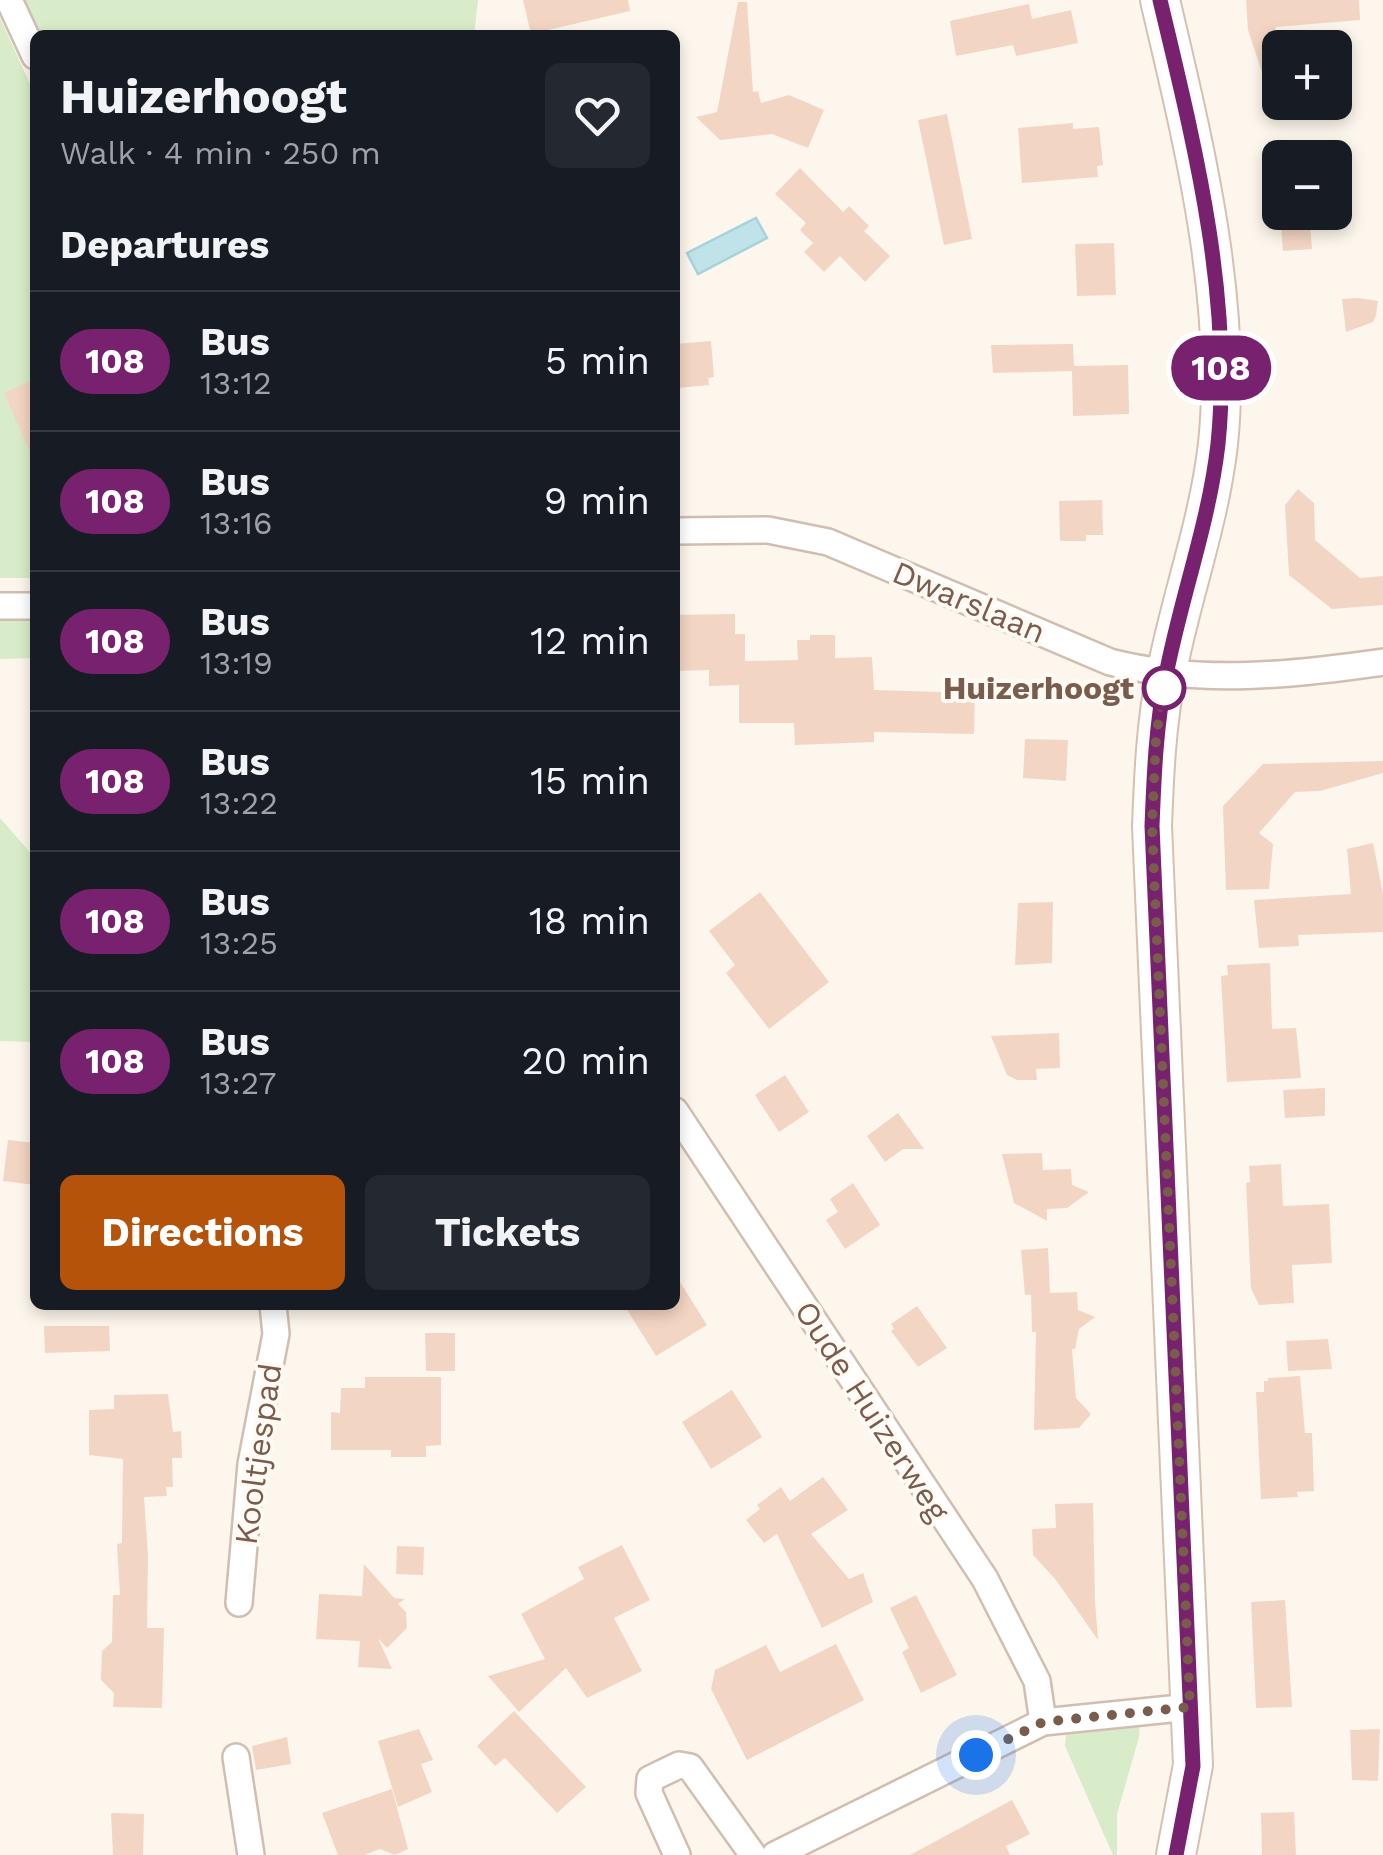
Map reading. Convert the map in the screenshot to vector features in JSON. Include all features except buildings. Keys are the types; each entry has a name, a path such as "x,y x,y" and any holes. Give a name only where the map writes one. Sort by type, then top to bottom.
{"main road":[{"path":"1160,0 1207,230 1217,296 1221,365 1218,443 1208,506 1166,673 1156,738 1152,826 1193,1766 1176,1855"}],"street":[{"path":"9,0 30,45"},
{"name":"Dwarslaan","path":"680,532 768,530 828,542 1110,662 1166,673 1302,674 1383,662"},
{"path":"0,606 30,606"},
{"name":"Oude Huizerweg","path":"680,1119 984,1579 1037,1682 1043,1722"},
{"name":"Kooltjespad","path":"239,1603 251,1464 276,1334 274,1310"},
{"path":"775,1855 1043,1722 1190,1707"},
{"path":"236,1758 251,1855"},
{"path":"676,1855 649,1793 650,1779 679,1765 690,1767 754,1855"}],"green space":[{"path":"23,0 478,0 475,30 37,30"},
{"path":"0,18 30,84 30,578 0,578"},
{"path":"0,613 30,613 30,658 0,659"},
{"path":"0,818 30,852 30,1042 0,1041"},
{"path":"1140,1717 1139,1737 1117,1814 1117,1855 1113,1855 1065,1746 1066,1735"}],"water":[{"path":"756,218 767,238 698,274 687,253"}],"bus line":[{"name":"108","path":"1160,0 1207,230 1217,296 1221,365 1218,443 1208,506 1166,673 1156,738 1152,826 1193,1766 1176,1855"}],"place":[{"name":"Huizerhoogt","path":"1164,688"}],"route":[{"path":"976,1755 1043,1722 1190,1707 1152,826 1156,738 1166,673 1164,688"}]}
